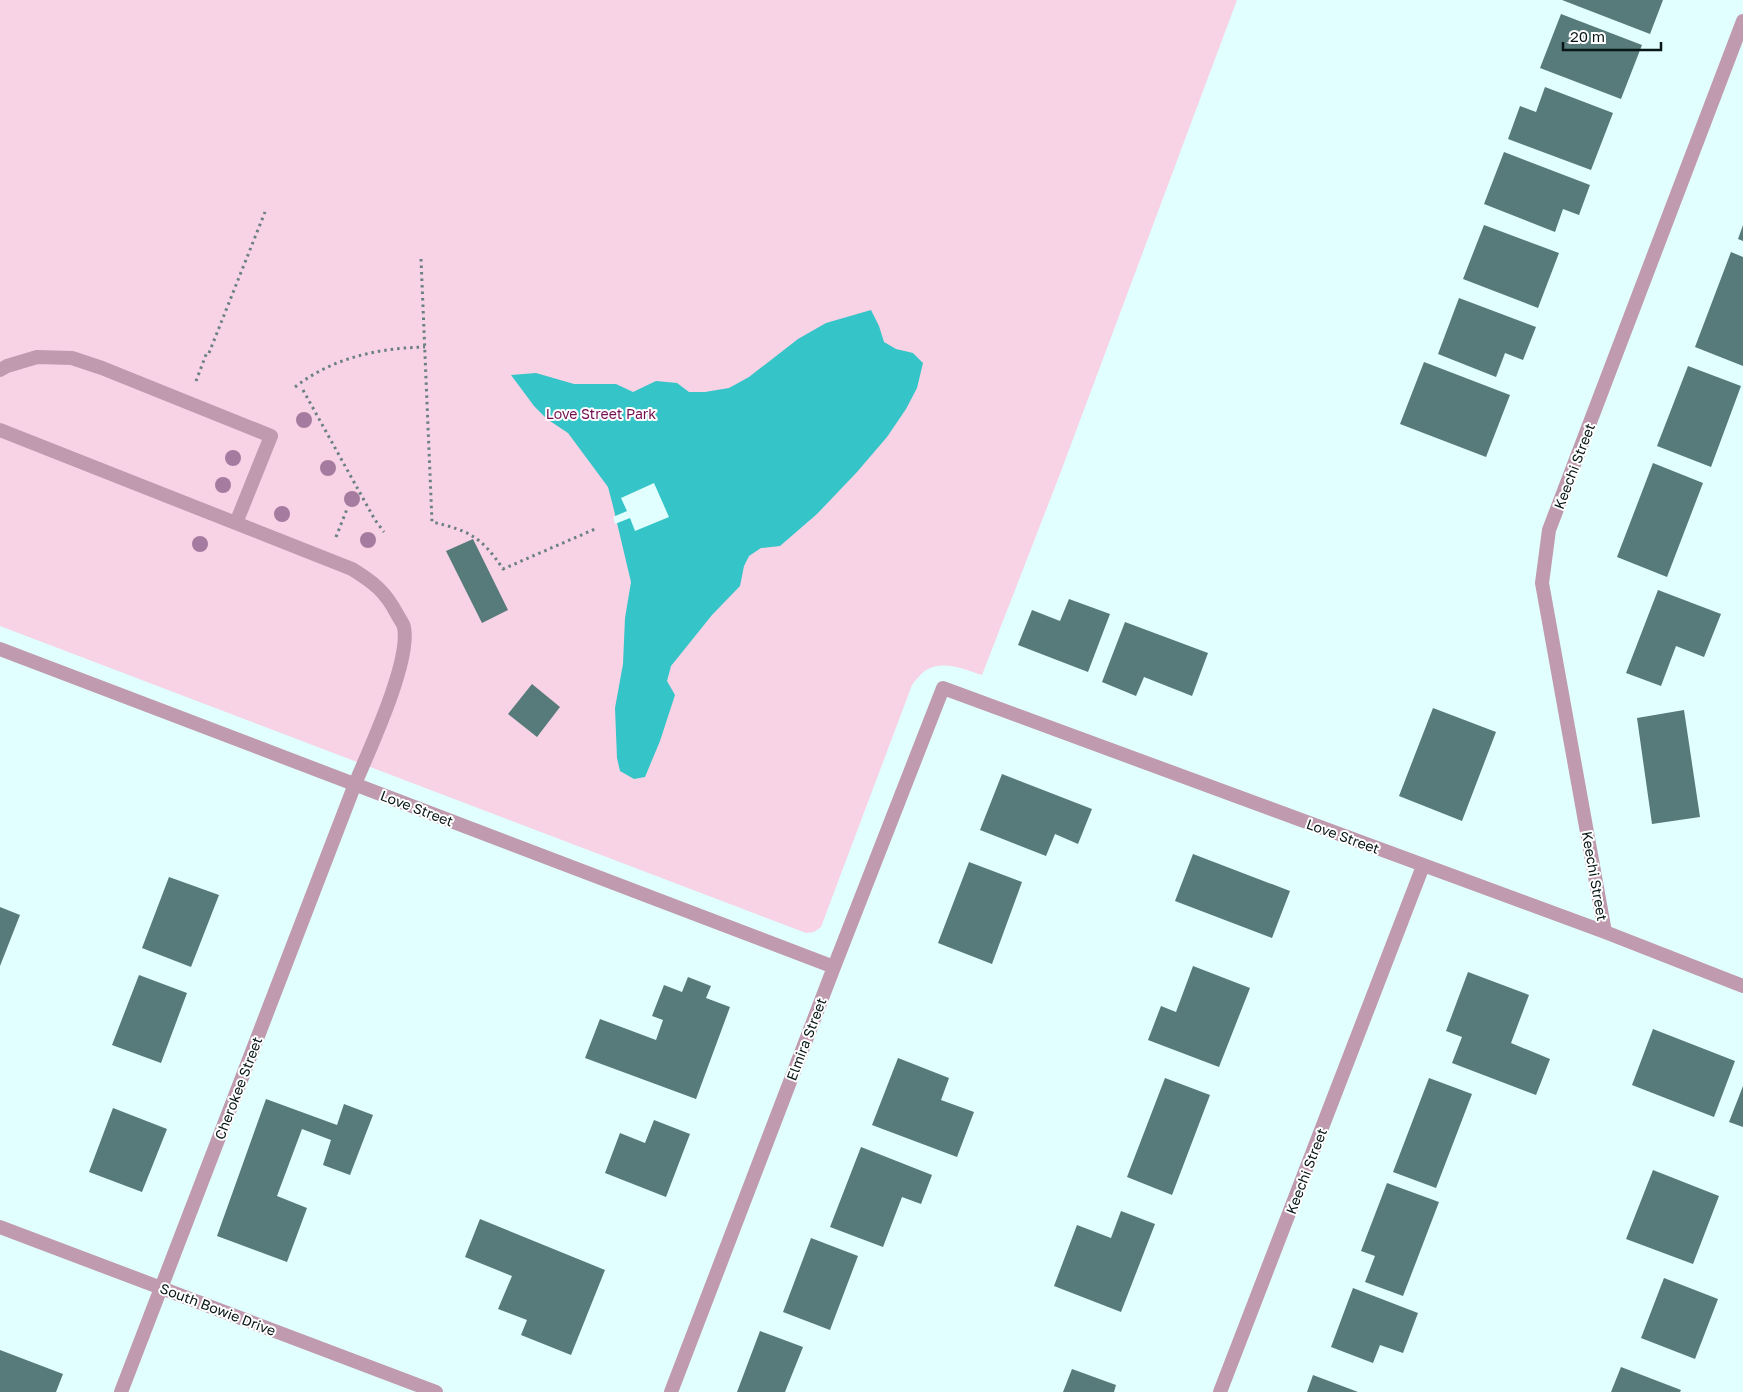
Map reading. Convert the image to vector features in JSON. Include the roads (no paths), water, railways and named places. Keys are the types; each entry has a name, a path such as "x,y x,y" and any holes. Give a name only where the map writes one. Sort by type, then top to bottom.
{"street":[{"name":"Keechi Street","path":"1605,932 1542,583 1549,530 1743,21"},
{"path":"0,370 7,366 37,358 72,358 102,368 271,436 236,522"},
{"name":"Cherokee Street","path":"0,430 352,568 373,582 388,598 404,627 404,652 397,679 122,1392"},
{"name":"Love Street","path":"0,649 834,967"},
{"name":"Love Street","path":"943,688 1605,932 1743,986"},
{"name":"Elmira Street","path":"671,1392 943,688"},
{"name":"Keechi Street","path":"1220,1392 1423,866"},
{"name":"South Bowie Drive","path":"0,1227 436,1392"}],"water":[{"path":"871,310 884,342 896,349 913,353 923,363 917,388 906,409 887,437 817,514 780,546 761,548 749,556 744,566 740,586 712,615 671,666 667,681 675,695 660,741 645,777 634,779 620,771 617,758 615,708 623,664 625,618 631,582 608,487 568,433 547,419 534,406 511,375 536,373 574,384 616,384 633,392 656,381 677,383 689,392 705,392 729,388 749,377 798,339 826,323"}],"park label":[{"name":"Love Street Park","path":"601,413"}]}
